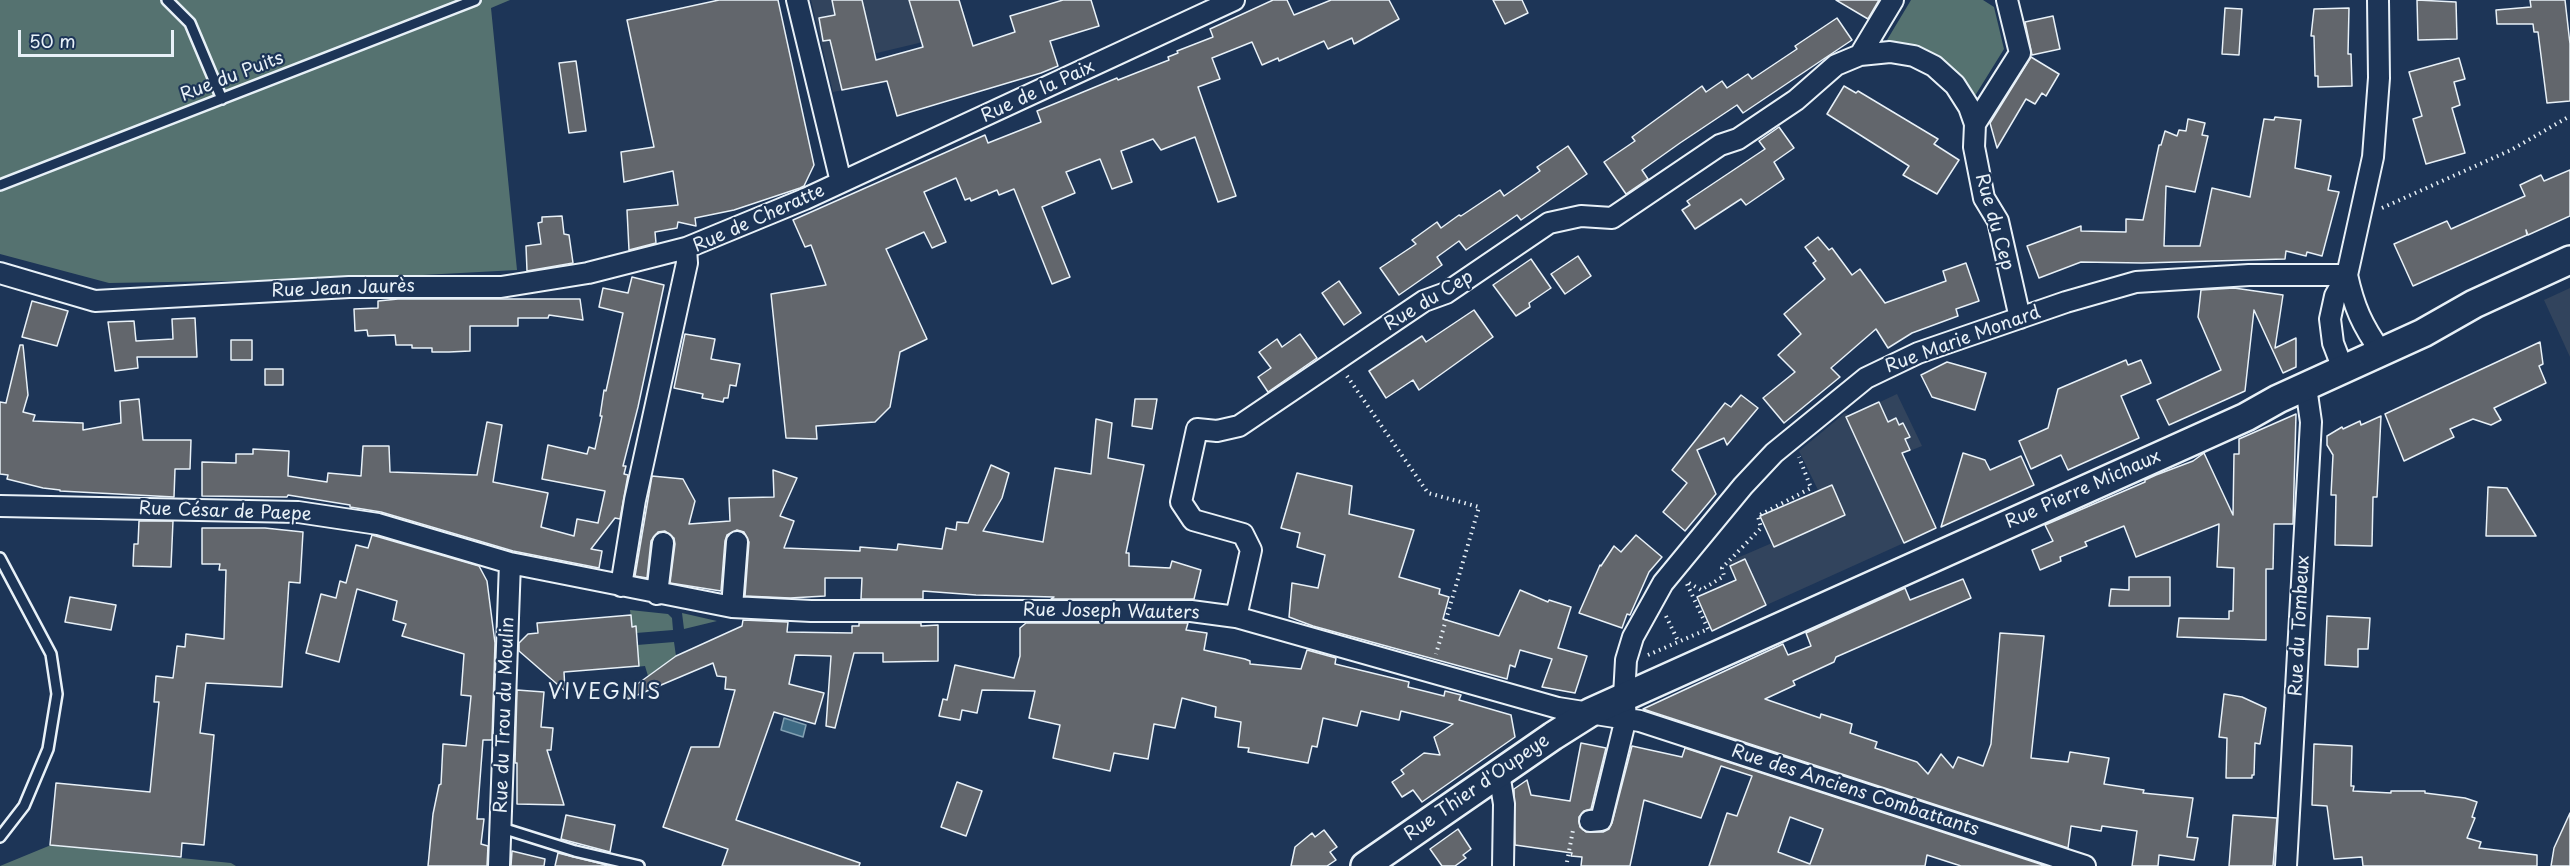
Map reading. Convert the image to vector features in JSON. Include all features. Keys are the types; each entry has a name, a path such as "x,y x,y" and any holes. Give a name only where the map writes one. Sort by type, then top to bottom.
{"main road":[{"name":"Rue Pierre Michaux","path":"1591,712 1625,707 1720,653 2246,417 2430,329 2474,304 2570,260"},
{"name":"Rue Thier d'Oupeye","path":"1365,866 1499,772 1591,712"}],"street":[{"name":"Rue de Cheratte","path":"621,586 635,500 687,263 686,248 841,182 797,0"},
{"name":"Rue de la Paix","path":"841,182 1234,0"},
{"path":"1860,55 1893,0"},
{"path":"1975,124 2020,53 2007,0"},
{"path":"2343,369 2333,343 2330,320 2335,296 2347,275 2373,157 2379,78 2378,0"},
{"name":"Rue du Cep","path":"1236,617 1251,550 1243,534 1192,520 1181,502 1197,429 1217,431 1239,426 1424,301 1446,293 1549,223 1581,216 1612,218 1720,145 1738,139 1786,106 1836,65 1860,55 1890,52 1914,56 1934,66 1955,85 1970,107 1975,124 1974,147 1984,198 1998,221 2020,318"},
{"name":"Rue Jean Jaurès","path":"0,273 95,301 349,287 501,287 588,273 686,248"},
{"name":"Rue Marie Monard","path":"1625,707 1626,660 1633,638 1663,583 1743,486 1793,437 1851,389 1890,365 2020,318 2136,282 2249,275 2347,275"},
{"path":"2347,275 2357,313 2381,352"},
{"name":"Rue du Tombeux","path":"2286,866 2311,422 2306,387"},
{"name":"Rue César de Paepe","path":"0,506 298,512 378,524 510,563 621,586"},
{"path":"732,607 737,542"},
{"path":"657,594 663,543"},
{"name":"Rue du Trou du Moulin","path":"499,866 510,563"},
{"name":"Rue Joseph Wauters","path":"621,586 732,607 812,611 1191,611 1236,617 1558,708 1591,712"},
{"path":"1590,821 1601,820 1625,707"},
{"name":"Rue des Anciens Combattants","path":"1625,707 2085,866"},
{"path":"1499,772 1504,804 1503,866"}],"lane":[{"path":"167,0 190,23 222,99"},
{"name":"Rue du Puits","path":"0,185 471,1"},
{"path":"0,558 51,654 57,694 48,749 24,806 0,837"},
{"path":"502,828 575,851 639,866"}],"path":[{"path":"2361,218 2511,150 2570,116"},
{"path":"1336,360 1428,493 1479,507 1431,671"},
{"path":"1678,584 1686,582 1701,590 1724,576 1722,568 1761,528 1758,516 1811,489 1796,452 1801,447 1793,437"},
{"path":"1686,582 1720,653"},
{"path":"1664,610 1679,643"},
{"path":"1649,656 1708,629"},
{"path":"1567,862 1575,824 1590,821"}],"shaded area":[{"path":"811,0 960,0 970,35 923,42 856,58 862,86 833,92"},
{"path":"2570,288 2570,357 2544,300"},
{"path":"1897,394 1922,446 1902,454 1937,528 1751,612 1728,562 1772,543 1760,516 1818,490 1799,451 1845,413 1850,416"},
{"path":"784,718 806,725 803,737 781,730"}],"green space":[{"path":"0,0 510,0 491,8 517,270 347,279 109,283 0,254"},
{"path":"1911,0 1983,0 1994,7 2004,49 1973,99 1884,45"},
{"path":"630,610 668,614 672,618 673,630 636,633 636,627 632,627"},
{"path":"682,613 717,621 684,629"},
{"path":"674,642 676,656 648,676 645,666 635,667 634,655 637,645"},
{"path":"51,845 231,863 236,866 0,866"}],"building":[{"path":"719,0 778,0 814,165 804,186 800,188 734,210 695,218 696,226 678,222 677,228 655,232 656,243 629,250 627,210 678,205 673,171 624,182 621,152 654,147 627,20"},
{"path":"832,0 862,0 876,60 923,47 909,0 959,0 973,46 1015,32 1010,16 1063,0 1091,0 1099,26 1050,41 1058,66 897,116 887,81 842,90 830,40 823,41 819,18 835,15"},
{"path":"1273,0 1287,0 1294,15 1331,0 1389,0 1399,19 1354,44 1352,38 1328,49 1324,41 1279,61 1278,58 1262,65 1252,42 1212,58 1220,79 1198,87 1236,196 1218,202 1195,137 1161,150 1153,139 1121,151 1132,182 1112,189 1100,159 1066,172 1075,193 1042,207 1070,277 1052,284 1014,189 999,195 997,190 971,201 970,198 965,200 956,178 924,192 946,242 932,248 924,232 886,249 927,339 900,352 890,407 875,422 816,426 817,439 786,438 771,294 826,285 811,245 805,247 793,220 985,135 988,143 1041,122 1037,111 1117,78 1118,80 1169,60 1168,57 1178,53 1177,51 1213,37 1210,29"},
{"path":"1493,0 1522,0 1528,13 1505,24"},
{"path":"1836,0 1879,0 1868,19"},
{"path":"2417,0 2456,2 2457,39 2418,40"},
{"path":"2530,0 2565,0 2570,44 2570,101 2547,103 2538,32 2534,32 2533,24 2497,24 2496,10 2531,7"},
{"path":"2225,8 2242,9 2239,55 2222,54"},
{"path":"2349,8 2348,54 2351,54 2352,86 2318,87 2318,76 2315,76 2314,36 2311,36 2314,9"},
{"path":"2053,16 2060,49 2032,55 2025,22"},
{"path":"1837,18 1852,40 1743,113 1737,105 1680,143 1642,170 1648,179 1626,194 1604,162 1635,141 1632,137 1702,86 1706,92 1722,81 1727,88 1748,74 1752,79 1797,49 1795,46"},
{"path":"2031,57 2059,74 2046,96 2042,93 2035,104 2026,99 1997,148 1990,123"},
{"path":"2459,58 2465,79 2454,82 2460,105 2452,108 2465,153 2426,164 2413,119 2422,116 2409,72"},
{"path":"576,61 586,131 569,133 559,63"},
{"path":"1844,86 1856,93 1858,91 1938,139 1934,144 1959,160 1937,194 1903,175 1909,166 1827,114"},
{"path":"2275,117 2301,120 2295,168 2331,176 2328,190 2339,192 2322,256 2307,252 2306,256 2286,251 2285,259 2142,263 2081,262 2039,278 2027,246 2081,226 2081,231 2126,232 2126,219 2143,220 2159,145 2161,145 2165,131 2177,136 2179,130 2186,131 2188,119 2205,123 2202,135 2208,136 2195,192 2166,186 2164,246 2200,246 2212,188 2250,197 2264,119 2274,120"},
{"path":"1779,127 1794,148 1774,162 1784,179 1746,205 1741,199 1695,229 1682,210 1690,205 1687,201 1765,149 1759,141"},
{"path":"1568,146 1587,174 1521,220 1517,215 1466,250 1459,241 1437,257 1442,265 1399,295 1380,268 1416,244 1412,240 1437,222 1441,228 1500,190 1504,196 1540,171 1537,167"},
{"path":"2570,170 2570,216 2528,235 2526,230 2527,235 2413,286 2394,244 2447,221 2451,229 2525,196 2520,185 2541,175 2544,181"},
{"path":"562,216 564,234 569,235 573,263 527,271 526,246 541,244 538,223 542,222 542,217"},
{"path":"1818,237 1829,250 1832,248 1852,275 1860,269 1885,303 1946,281 1943,271 1966,263 1979,301 1956,309 1958,316 1912,333 1888,348 1876,329 1831,368 1840,377 1784,423 1763,398 1795,372 1778,355 1801,334 1784,314 1825,279 1813,263 1816,261 1805,247"},
{"path":"1578,256 1591,276 1565,294 1551,274"},
{"path":"1531,259 1551,288 1529,303 1530,307 1516,316 1493,285"},
{"path":"632,277 664,285 623,466 626,466 624,474 628,475 620,519 615,518 591,549 602,551 599,568 513,551 381,512 350,507 350,505 288,495 287,497 202,496 202,462 236,463 236,454 253,454 253,449 289,451 288,476 327,482 328,473 361,476 363,446 389,446 390,472 477,475 487,422 502,425 493,482 548,493 541,527 574,536 577,519 598,523 605,491 542,479 548,445 587,454 589,447 595,449 602,416 600,416 604,390 606,391 623,313 599,307 603,288 628,293"},
{"path":"1339,281 1361,313 1344,325 1322,293"},
{"path":"2234,288 2283,295 2275,348 2296,338 2296,367 2283,373 2254,310 2245,391 2169,425 2157,400 2221,370 2198,317 2201,290"},
{"path":"398,299 580,299 583,320 549,315 548,318 518,318 518,326 470,326 470,351 432,352 432,348 396,345 395,335 368,336 367,330 355,331 354,309 378,308 378,301"},
{"path":"32,301 68,311 57,346 22,337"},
{"path":"1474,310 1493,337 1419,390 1413,380 1386,398 1369,371 1422,336 1426,342"},
{"path":"195,318 197,357 137,357 138,368 115,371 108,322 134,321 136,341 173,339 172,319"},
{"path":"685,334 715,339 711,359 740,364 736,386 730,385 728,398 724,398 723,402 702,398 703,394 674,388"},
{"path":"1300,334 1317,358 1268,392 1258,377 1271,368 1259,352 1277,339 1282,347"},
{"path":"231,340 252,340 252,360 231,360"},
{"path":"2540,342 2543,364 2539,366 2546,383 2494,408 2501,420 2491,425 2473,419 2450,429 2454,437 2404,461 2385,414"},
{"path":"20,345 23,345 28,395 23,412 35,415 33,421 83,423 83,430 121,423 120,401 139,399 143,440 191,440 190,469 175,469 174,497 60,491 7,479 8,475 0,474 0,402 6,403"},
{"path":"2126,360 2128,365 2141,360 2151,383 2121,396 2139,438 2068,470 2061,455 2031,469 2019,441 2048,428 2058,389"},
{"path":"1947,362 1986,373 1975,410 1932,397 1921,375"},
{"path":"265,369 283,369 283,385 265,385"},
{"path":"1741,395 1758,408 1727,445 1724,438 1697,450 1716,494 1685,531 1663,512 1687,483 1672,470 1725,403 1731,407"},
{"path":"1135,399 1157,399 1152,429 1132,426"},
{"path":"1879,402 1888,422 1896,418 1899,425 1903,423 1910,437 1905,439 1910,450 1902,453 1936,528 1904,543 1846,417"},
{"path":"2296,414 2293,524 2274,524 2273,569 2266,569 2266,640 2177,637 2179,618 2229,619 2229,611 2233,611 2234,568 2217,567 2219,524 2136,557 2124,526 2085,542 2087,546 2060,557 2061,561 2040,570 2032,550 2053,541 2045,525 2145,482 2156,475 2193,461 2204,453 2233,515 2234,454 2239,454 2239,439"},
{"path":"2381,416 2377,497 2373,497 2372,546 2335,545 2336,495 2331,495 2333,455 2327,445 2327,436 2342,427 2343,429 2360,421 2361,425"},
{"path":"1096,419 1112,423 1108,458 1144,465 1126,553 1129,553 1129,566 1170,568 1172,561 1201,570 1194,599 1051,599 1054,597 923,591 923,599 861,599 862,578 825,578 825,596 790,598 745,596 749,542 744,532 737,530 727,535 725,541 721,591 670,583 675,544 674,538 665,531 658,532 651,541 647,578 635,576 652,476 683,479 695,501 689,524 730,521 729,498 774,497 773,470 797,478 780,516 794,521 784,548 860,551 860,547 897,550 898,544 942,549 946,528 956,530 957,522 968,523 991,465 1009,473 1002,498 983,531 1043,542 1055,468 1091,474"},
{"path":"1963,453 1985,460 1990,470 2021,456 2034,485 1941,527"},
{"path":"1297,473 1352,486 1349,514 1414,530 1399,577 1440,589 1439,594 1449,597 1443,619 1499,636 1520,590 1548,602 1549,600 1571,607 1558,648 1587,656 1575,693 1542,687 1552,659 1520,650 1515,667 1510,665 1507,679 1313,626 1289,617 1292,583 1318,588 1325,555 1297,547 1300,533 1281,528"},
{"path":"1832,485 1845,515 1774,547 1760,516"},
{"path":"2488,487 2507,488 2536,536 2486,536"},
{"path":"139,521 173,521 171,567 133,566 134,544 138,544"},
{"path":"202,528 265,528 303,532 300,583 289,582 282,687 206,683 200,733 214,735 204,845 182,843 181,857 50,845 56,783 150,792 159,702 154,702 156,676 173,678 177,646 185,647 186,634 224,639 226,570 219,570 220,564 202,564"},
{"path":"372,535 479,566 487,581 495,643 492,740 483,740 477,819 484,819 481,844 488,846 487,866 428,866 433,814 441,784 443,744 466,746 471,696 461,695 464,654 402,636 406,624 393,620 397,601 357,589 339,662 306,653 321,594 336,598 340,581 346,583 356,545 368,548"},
{"path":"1636,535 1662,557 1649,572 1622,628 1579,613 1600,565 1614,546 1621,552"},
{"path":"1745,559 1766,605 1712,631 1697,597 1736,580 1730,566"},
{"path":"2129,577 2170,577 2170,606 2109,606 2111,589 2129,590"},
{"path":"1963,579 1971,598 1836,657 1834,662 1793,681 1795,685 1765,699 1820,718 1821,714 1852,724 1850,733 1877,742 1875,748 1917,762 1928,774 1941,754 1953,768 1958,757 1983,766 1991,744 2000,633 2044,636 2031,758 2068,762 2070,752 2109,758 2104,784 2144,790 2143,793 2193,798 2187,837 2198,838 2194,860 2159,855 2158,866 2132,866 2137,831 2102,826 2101,831 2071,826 2068,848 1643,709 1783,644 1788,655 1811,646 1806,633 1905,588 1910,600"},
{"path":"70,597 116,605 111,630 65,622"},
{"path":"631,615 632,627 636,626 639,666 564,672 565,691 519,651 519,643 528,634 538,633 537,623"},
{"path":"2327,616 2370,618 2368,649 2358,649 2358,667 2325,665"},
{"path":"743,620 788,622 787,632 852,633 852,626 859,626 859,623 938,625 938,661 883,662 883,653 854,653 835,728 826,726 831,656 795,655 789,684 824,693 815,724 774,712 736,820 860,863 859,866 722,866 728,849 663,827 691,747 719,747 735,690 725,689 726,677 717,676 713,663 628,699 625,693 676,656 742,626"},
{"path":"1026,623 1188,623 1186,630 1207,633 1204,650 1245,659 1250,661 1250,664 1301,669 1307,650 1336,658 1335,664 1409,682 1408,687 1444,696 1445,691 1461,695 1459,700 1511,715 1515,737 1422,802 1413,790 1402,797 1392,782 1404,774 1401,770 1424,753 1440,755 1434,737 1453,724 1401,711 1399,720 1361,711 1357,726 1323,718 1317,747 1312,746 1308,763 1248,752 1249,748 1238,747 1241,722 1215,717 1216,707 1182,698 1175,728 1154,724 1148,759 1114,753 1110,771 1053,758 1060,725 1029,718 1035,691 982,690 977,713 962,710 960,720 939,716 943,699 947,700 955,665 1014,678 1020,656 1020,628"},
{"path":"517,690 544,692 541,727 553,728 551,750 547,750 564,805 517,804 517,763 515,763"},
{"path":"2224,694 2242,697 2266,708 2260,744 2255,743 2252,778 2226,778 2227,738 2219,737"},
{"path":"1581,743 1606,748 1591,809 1584,811 1579,817 1580,827 1586,832 1603,832 1609,829 1632,746 1682,757 1685,748 2046,866 1961,866 1927,855 1925,866 1709,866 1727,813 1737,816 1752,776 1721,766 1701,818 1644,800 1630,866 1581,866 1582,857 1571,856 1572,853 1515,845 1514,789 1527,780 1531,795 1570,801","holes":["1790,817 1823,829 1810,864 1778,852"]},
{"path":"2314,744 2352,746 2351,786 2354,786 2353,791 2391,793 2391,791 2425,791 2425,793 2465,798 2477,802 2472,817 2475,818 2467,838 2481,842 2479,848 2537,855 2537,866 2363,866 2362,857 2334,859 2327,806 2312,805"},
{"path":"957,782 982,791 966,836 941,827"},
{"path":"2570,813 2570,866 2551,866 2554,848"},
{"path":"566,815 615,825 610,852 561,839"},
{"path":"2233,815 2277,818 2273,866 2229,866"},
{"path":"1458,829 1471,849 1463,855 1466,858 1455,866 1442,866 1430,849"},
{"path":"1324,830 1337,847 1330,852 1336,860 1327,866 1291,866 1295,847 1312,833 1315,837"},
{"path":"512,851 545,859 544,866 511,866"},
{"path":"558,853 607,865 607,866 555,866"}],"district":[{"name":"VIVEGNIS","path":"605,693"}]}
